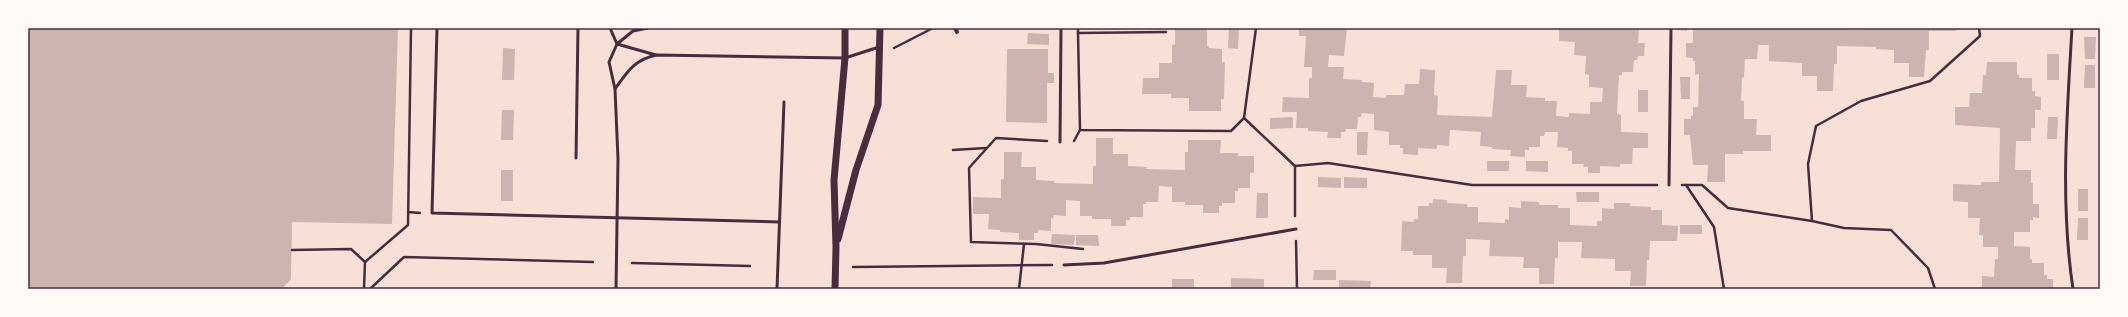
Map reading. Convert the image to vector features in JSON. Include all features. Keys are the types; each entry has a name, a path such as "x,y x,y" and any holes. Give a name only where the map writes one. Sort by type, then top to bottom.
{"street":[{"path":"835,289 836,247 834,180 845,58 845,28"},
{"path":"836,247 856,170 878,105 880,28"}],"lane":[{"path":"437,28 432,213 779,222"},
{"path":"576,158 578,28"},
{"path":"610,28 617,44"},
{"path":"616,289 618,159 615,89 609,62 617,44 633,31 648,28"},
{"path":"1060,142 1061,28"},
{"path":"1668,185 1671,28"},
{"path":"2072,28 2066,189 2068,253 2073,289"},
{"path":"617,44 657,55"},
{"path":"615,89 635,63 645,57 657,55 845,58 880,47"},
{"path":"777,289 784,102"},
{"path":"1064,265 1104,263 1296,229"}],"path":[{"path":"364,289 365,262 408,225 412,28"},
{"path":"880,55 933,28"},
{"path":"1078,28 1080,130 1075,141 1060,142 996,138 969,168 971,242 1024,244 1092,250 1104,263"},
{"path":"1080,130 1231,131 1244,118 1256,28"},
{"path":"1812,220 1808,164 1816,126 1861,101 1930,81 1980,36 1979,28"},
{"path":"1078,33 1166,32"},
{"path":"1244,118 1295,166 1328,163 1472,185 1702,185 1728,208 1812,220 1844,228 1891,230 1928,268 1935,289"},
{"path":"953,150 986,148"},
{"path":"1686,185 1714,227 1724,289"},
{"path":"1020,289 1024,244"},
{"path":"292,250 351,249 365,262"},
{"path":"370,289 404,257 593,262"},
{"path":"632,263 750,266"},
{"path":"853,267 1023,264 1064,265"}],"building":[{"path":"28,28 398,28 392,224 292,222 291,279 282,289 28,289"},
{"path":"1175,28 1207,28 1207,46 1209,46 1209,48 1222,49 1222,62 1225,62 1224,99 1221,99 1221,111 1189,111 1189,98 1171,98 1171,94 1142,94 1143,78 1159,78 1159,63 1172,63 1172,45 1175,45"},
{"path":"1229,28 1239,28 1238,49 1228,48"},
{"path":"1299,28 1347,28 1344,56 1329,55 1328,67 1344,67 1343,79 1362,80 1362,82 1374,83 1373,97 1386,98 1386,95 1404,95 1405,84 1419,84 1420,69 1435,70 1434,95 1438,96 1437,115 1492,117 1496,70 1512,70 1511,85 1527,85 1526,97 1545,98 1545,101 1557,101 1556,116 1569,117 1569,113 1590,114 1590,102 1602,102 1603,88 1589,87 1589,75 1585,74 1586,56 1574,55 1575,42 1559,41 1559,28 1639,28 1638,43 1645,43 1644,56 1638,56 1637,60 1634,60 1633,72 1622,72 1622,75 1619,75 1617,114 1621,115 1621,132 1648,133 1648,148 1633,148 1632,164 1620,164 1620,167 1600,166 1600,173 1588,173 1588,167 1583,167 1584,164 1572,164 1572,151 1568,151 1568,148 1557,147 1558,132 1545,132 1544,136 1540,136 1540,147 1529,147 1529,150 1525,150 1525,157 1510,156 1511,150 1492,149 1492,147 1480,146 1481,132 1450,130 1449,146 1437,145 1437,149 1418,148 1418,155 1403,154 1403,148 1400,148 1400,145 1389,145 1389,132 1374,130 1374,114 1362,113 1361,117 1358,117 1357,129 1346,129 1345,132 1341,132 1341,138 1327,138 1328,132 1308,131 1308,128 1296,128 1297,112 1282,112 1283,97 1309,98 1309,78 1312,78 1312,67 1304,67 1306,36 1299,36"},
{"path":"1677,28 1687,28 1687,31 1677,30"},
{"path":"1693,28 1849,28 1849,30 1864,30 1864,28 1956,28 1956,31 1929,31 1929,50 1926,50 1924,77 1909,77 1909,63 1894,63 1894,50 1876,49 1876,47 1837,46 1837,64 1834,64 1833,91 1817,91 1817,76 1802,76 1802,63 1769,61 1769,45 1758,45 1757,59 1745,59 1744,78 1742,77 1741,101 1744,101 1744,119 1757,119 1756,135 1771,135 1771,151 1743,151 1743,154 1725,154 1725,182 1707,182 1708,165 1693,165 1690,135 1684,135 1684,119 1691,119 1691,116 1693,116 1693,107 1698,107 1699,74 1695,75 1695,61 1693,61 1693,58 1686,57 1686,43 1693,43"},
{"path":"1028,33 1049,34 1049,45 1027,44"},
{"path":"2084,37 2096,37 2095,59 2085,59"},
{"path":"503,48 515,49 514,80 502,80"},
{"path":"1007,49 1048,49 1048,73 1054,73 1054,83 1047,83 1047,123 1006,122"},
{"path":"2047,54 2059,54 2059,80 2047,80"},
{"path":"1987,62 2017,62 2017,75 2019,75 2019,78 2032,78 2032,91 2035,91 2035,96 2041,97 2041,110 2035,110 2035,128 2031,128 2031,141 2016,141 2015,170 2031,170 2031,183 2033,183 2033,204 2039,204 2039,218 2033,217 2033,220 2030,220 2030,232 2014,232 2014,246 2030,247 2030,259 2032,259 2032,263 2044,263 2044,275 2047,275 2047,279 2053,279 2053,289 1982,289 1982,276 1994,277 1995,259 1998,259 1998,247 1983,247 1983,235 1979,235 1980,218 1968,218 1968,202 1953,201 1953,184 1981,185 1981,182 1999,182 2000,128 1955,125 1955,107 1969,107 1970,93 1982,93 1983,75 1986,75"},
{"path":"2085,65 2095,65 2095,88 2084,88"},
{"path":"1680,77 1690,77 1690,99 1681,99"},
{"path":"1638,90 1648,90 1648,112 1638,112"},
{"path":"502,110 514,110 513,140 501,140"},
{"path":"1293,117 1293,128 1270,129 1270,118"},
{"path":"2048,117 2058,117 2057,139 2047,139"},
{"path":"1357,132 1368,132 1367,155 1357,155"},
{"path":"1096,138 1113,138 1113,154 1128,154 1128,166 1147,167 1146,169 1185,170 1185,152 1188,152 1188,140 1221,140 1220,153 1238,153 1238,156 1254,156 1254,173 1250,173 1250,188 1238,188 1238,191 1235,191 1235,203 1222,203 1222,206 1219,206 1219,213 1203,213 1203,205 1185,205 1185,202 1172,202 1172,187 1159,186 1158,202 1146,202 1146,204 1143,204 1143,217 1130,217 1130,220 1126,220 1126,226 1111,226 1111,219 1092,219 1092,216 1080,216 1080,201 1066,200 1066,216 1054,215 1053,218 1051,218 1051,231 1038,230 1038,233 1034,233 1034,240 1019,240 1019,233 1000,232 1000,230 988,229 989,214 973,214 973,197 1001,198 1001,179 1004,179 1004,152 1022,152 1021,167 1036,167 1036,180 1054,181 1054,183 1093,184 1093,166 1096,166"},
{"path":"1487,161 1509,161 1509,171 1487,171"},
{"path":"1526,161 1548,161 1548,172 1526,171"},
{"path":"501,170 513,170 513,201 501,201"},
{"path":"1318,177 1341,178 1341,188 1318,187"},
{"path":"1344,177 1367,178 1367,188 1344,188"},
{"path":"2078,189 2088,189 2088,211 2078,211"},
{"path":"1576,192 1599,192 1599,202 1577,202"},
{"path":"1257,193 1268,193 1268,218 1256,218"},
{"path":"1433,199 1447,200 1447,203 1467,204 1467,207 1478,207 1478,222 1505,223 1505,219 1509,220 1509,207 1521,208 1521,201 1539,202 1539,205 1558,205 1558,208 1570,208 1570,225 1597,226 1597,221 1602,221 1602,208 1614,209 1614,203 1630,203 1630,206 1651,207 1651,210 1662,210 1662,225 1678,226 1677,241 1650,241 1649,260 1647,260 1646,286 1630,286 1631,271 1615,271 1615,259 1581,258 1582,242 1558,242 1558,258 1555,258 1554,284 1539,284 1539,268 1523,268 1524,257 1489,256 1490,240 1466,239 1466,256 1463,256 1462,283 1446,283 1447,268 1432,268 1432,255 1413,255 1413,251 1401,251 1402,221 1414,222 1414,219 1418,219 1418,206 1429,206 1429,203 1433,203"},
{"path":"2078,218 2088,218 2088,240 2077,240"},
{"path":"1680,225 1702,225 1702,234 1680,234"},
{"path":"1052,234 1075,235 1074,245 1051,244"},
{"path":"1076,235 1098,235 1099,246 1076,245"},
{"path":"1314,270 1336,270 1336,280 1313,280"},
{"path":"1231,278 1264,279 1264,289 1231,289"},
{"path":"1172,279 1194,279 1194,289 1172,289"},
{"path":"1339,280 1371,281 1370,289 1339,289"}]}
